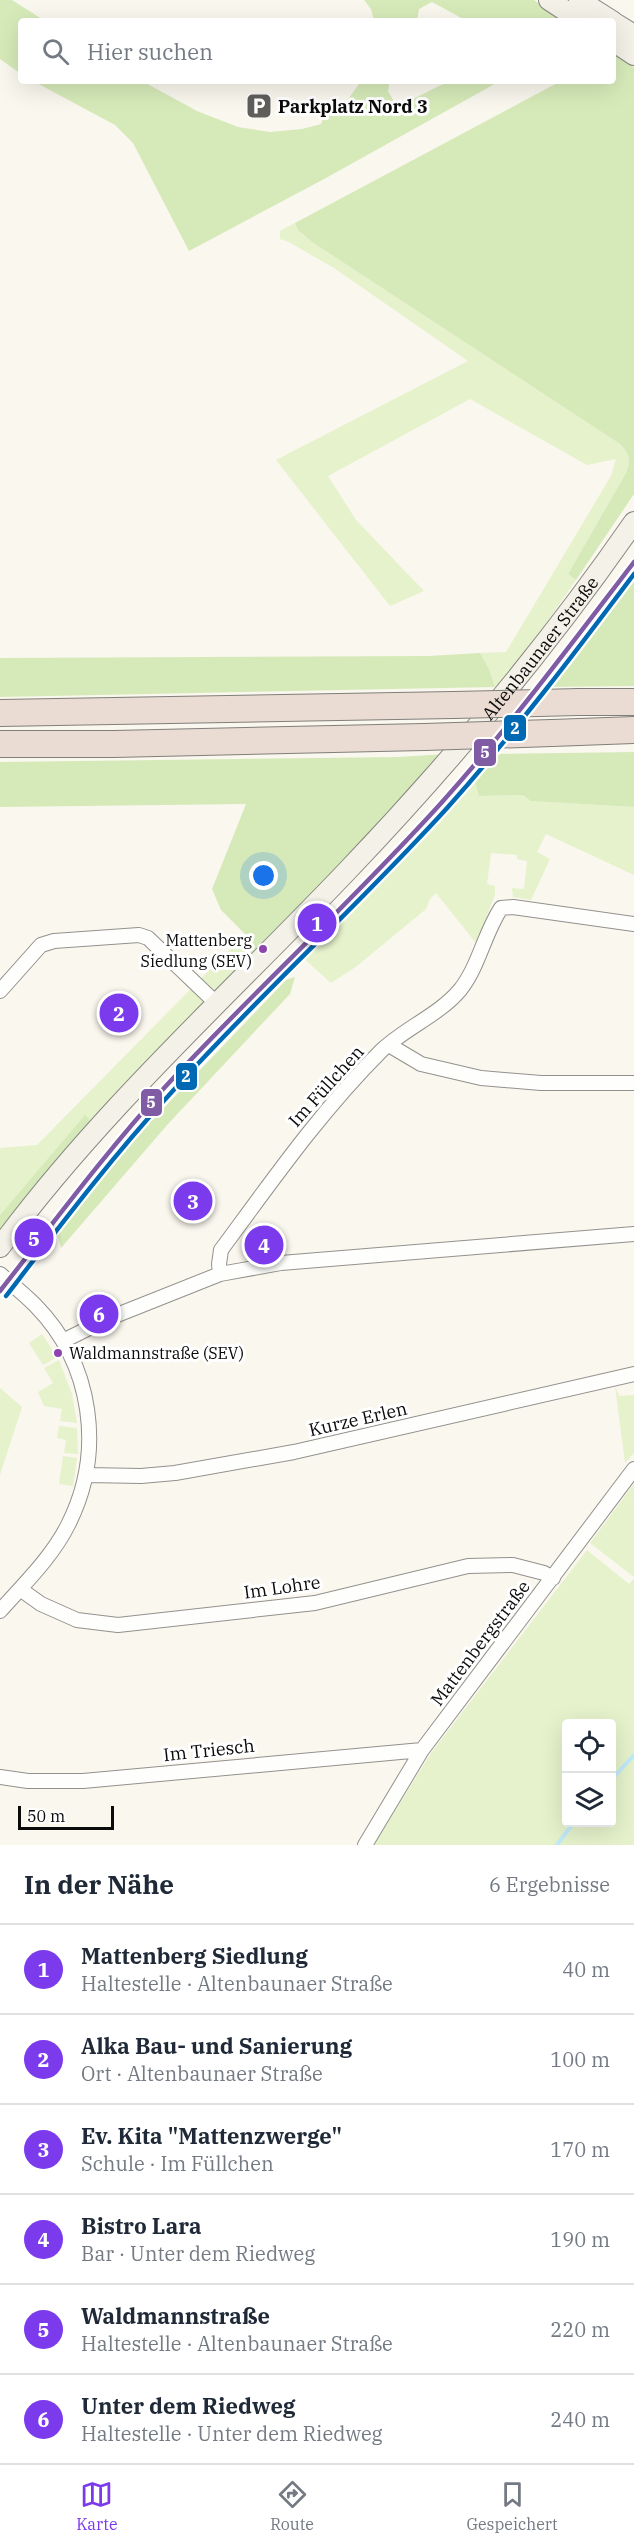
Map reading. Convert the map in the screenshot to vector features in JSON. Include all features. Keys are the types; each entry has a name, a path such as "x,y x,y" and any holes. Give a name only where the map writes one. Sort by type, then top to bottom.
{"highway":[{"path":"0,713 634,702"},
{"path":"0,744 114,744 634,730"}],"main road":[{"path":"549,0 603,18"},
{"path":"616,26 633,48"},
{"path":"616,42 633,48"},
{"name":"Altenbaunaer Straße","path":"0,1247 82,1145 137,1084 348,870 451,759 544,646 626,539 634,522"}],"street":[{"path":"388,1045 404,1031 442,1006 460,989 501,908 513,907 634,924"},
{"path":"0,992 41,945 86,938 139,935 148,938 216,1004"},
{"name":"Im Füllchen","path":"220,1274 221,1250 227,1241 315,1122 388,1045 421,1064 481,1078 541,1083 634,1083"},
{"path":"63,1341 107,1319 220,1274 281,1263 634,1234"},
{"path":"0,1274 35,1305 63,1341 82,1387 88,1416 90,1444 87,1475 80,1500 67,1527 49,1555 0,1611"},
{"name":"Kurze Erlen","path":"87,1475 141,1476 175,1473 294,1452 634,1374"},
{"name":"Mattenbergstraße","path":"365,1845 422,1750 634,1469"},
{"name":"Im Lohre","path":"20,1589 41,1604 76,1620 118,1625 315,1603 468,1566 513,1565 544,1573 553,1578"},
{"name":"Im Triesch","path":"0,1777 28,1781 84,1781 422,1750"}],"green space":[{"path":"0,0 12,0 40,18 18,18 18,72 0,59"},
{"path":"364,0 534,0 560,18 461,18 432,2 419,9 418,18 373,18 371,9"},
{"path":"616,56 634,67 634,494 576,580 568,574 626,473 629,464 628,454 620,444 312,242 298,230 295,223 555,84 616,84"},
{"path":"39,84 148,84 197,111 238,127 270,132 302,129 321,124 325,113 336,100 344,105 359,84 389,84 388,91 397,107 443,84 495,84 189,251 133,143 115,125"},
{"path":"295,223 298,230 312,242 620,444 628,454 629,464 626,473 568,574 576,580 505,682 495,687 480,653 506,652 611,476 616,459 587,465 470,399 328,476 356,520 424,591 390,606 276,460 468,361 334,268 280,239 280,231"},
{"path":"634,572 634,686 544,687"},
{"path":"480,653 495,687 0,697 0,658 428,656"},
{"path":"634,752 634,807 531,801 523,795 479,796 474,777 497,754"},
{"path":"446,754 396,809 236,971 227,969 250,945 245,934 221,910 212,889 246,804 0,807 0,762 398,757"},
{"path":"474,777 480,796 523,795 532,801 634,807 634,875 546,834 537,852 550,859 531,900 513,897 512,888 524,889 527,861 517,859 517,855 491,853 487,884 495,886 495,895 476,943 436,893 430,899 426,909 357,966 331,983 300,955"},
{"path":"245,934 251,945 227,969 236,971 91,1121 85,1116 0,1215 0,1148 37,1145"},
{"path":"295,977 290,994 168,1124 61,1248 57,1232 113,1161 286,980"},
{"path":"85,1115 91,1121 0,1237 0,1215"},
{"path":"42,1334 57,1357 43,1365 29,1343"},
{"path":"59,1360 72,1394 77,1423 60,1421 62,1409 44,1406 38,1392 53,1383 44,1368"},
{"path":"615,1386 619,1396 634,1395 634,1453 625,1463"},
{"path":"0,1388 22,1407 0,1475"},
{"path":"59,1426 77,1428 78,1454 64,1453 66,1440 57,1438"},
{"path":"63,1456 77,1458 73,1486 59,1484"},
{"path":"634,1484 634,1577 590,1543"},
{"path":"587,1550 629,1584 634,1579 634,1845 374,1845 431,1753"}],"waterway":[{"path":"616,1775 634,1755"},
{"path":"557,1845 570,1827"}],"transit line":[{"name":"5","path":"0,1291 101,1162 165,1087 375,874 443,801 541,683 634,562"},
{"name":"2","path":"6,1296 148,1118 238,1021 379,880 448,807 543,693 634,574"}],"place":[{"name":"Parkplatz Nord 3","path":"259,106"},
{"name":"Mattenberg Siedlung","path":"317,923"},
{"name":"Mattenberg Siedlung (SEV)","path":"263,949"},
{"name":"Alka Bau- und Sanierung","path":"119,1013"},
{"name":"Ev. Kita \"Mattenzwerge\"","path":"193,1201"},
{"name":"Waldmannstraße","path":"34,1238"},
{"name":"Bistro Lara","path":"264,1245"},
{"name":"Unter dem Riedweg","path":"99,1314"},
{"name":"Waldmannstraße (SEV)","path":"58,1353"}]}
